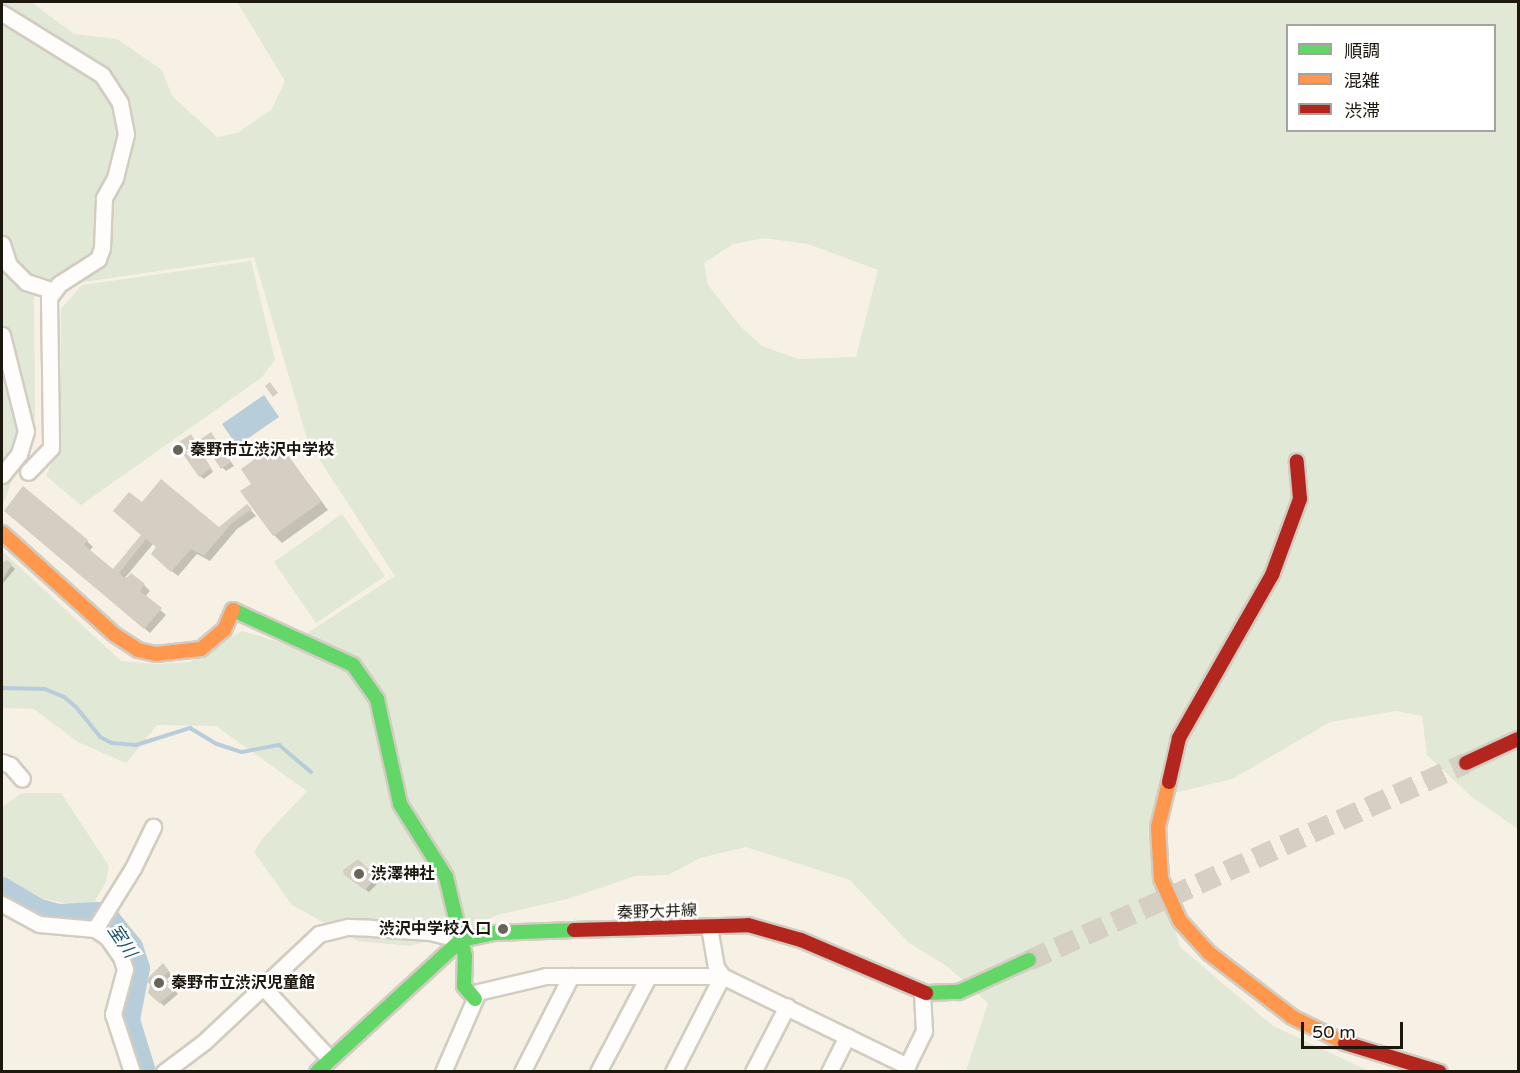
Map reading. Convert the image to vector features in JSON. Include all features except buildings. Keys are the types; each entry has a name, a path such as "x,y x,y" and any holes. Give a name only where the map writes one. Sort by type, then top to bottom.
{"street":[{"path":"2,13 102,75 120,103 125,147 104,198 102,248 98,259 59,284 49,298 51,448 32,476 15,460"},
{"path":"2,244 9,265 26,282 54,291"},
{"path":"2,335 26,431 15,460 2,475"},
{"path":"1297,461 1300,499 1272,575 1179,738 1158,827 1161,879 1179,921 1209,953 1292,1017 1341,1042 1440,1071"},
{"path":"2,533 115,634 138,650 156,654 201,649 224,630 233,610 353,664 377,699 400,804 446,877 465,956 464,986 475,999"},
{"path":"1467,763 1518,739"},
{"path":"2,762 10,765 22,779"},
{"path":"96,926 153,827"},
{"path":"2,904 39,924 96,926 107,937 122,957 124,983 114,1014 132,1071"},
{"name":"秦野大井線","path":"461,940 494,933 748,925 801,940 922,993 959,992 1029,960"},
{"path":"164,1071 204,1042 319,934 328,930 348,927 430,932 461,940"},
{"path":"709,927 716,967 722,976"},
{"path":"317,1071 461,940"},
{"path":"443,1071 478,992 546,975 722,976 847,1036 905,1069 924,1031 922,993"},
{"path":"522,1071 571,976"},
{"path":"673,1071 722,976"},
{"path":"598,1071 648,977"},
{"path":"263,987 330,1059"},
{"path":"753,1071 787,1006"},
{"path":"829,1071 847,1036"}],"green space":[{"path":"2,2 31,2 74,34 117,39 162,70 172,96 217,137 238,133 272,109 285,81 237,2 1518,2 1518,829 1473,798 1427,755 1422,716 1396,711 1330,722 1232,779 1174,793 1148,833 1180,947 1273,1026 1369,1071 966,1071 988,1003 948,967 909,943 850,880 746,847 700,858 668,875 635,876 567,899 497,915 476,926 410,946 358,941 292,905 254,852 263,838 307,791 216,726 157,725 126,763 78,742 34,709 2,708 2,551 121,661 157,664 190,662 242,631 289,645 395,576 308,442 254,257 63,285 34,297 35,418 2,507","holes":["764,238 808,244 878,270 856,357 798,359 762,346 741,327 708,285 704,263 733,244"]},
{"path":"251,261 275,360 261,378 81,505 46,476 60,445 61,309 82,285"},
{"path":"342,514 385,576 316,623 274,562"},
{"path":"22,793 61,793 109,866 106,882 91,908 23,895 2,876 2,807"}],"water":[{"path":"264,395 279,417 237,446 222,424"}],"waterway":[{"path":"2,688 45,689 64,697 76,707 100,737 112,743 136,745 190,728 217,744 242,752 279,745 311,772"},
{"name":"室川","path":"2,889 37,910 58,916 98,914 109,920 131,947 138,968 128,1020 144,1072"}],"tunnel":[{"path":"1029,960 1466,763"}],"traffic: fast":[{"path":"233,610 353,665 377,699 400,804 446,877 465,956 464,986 475,999"},
{"path":"317,1072 461,940 494,933 574,930"},
{"path":"926,993 959,992 1029,960"}],"traffic: slow":[{"path":"2,533 115,635 138,650 156,654 201,649 224,630 233,610"},
{"path":"1169,782 1158,827 1161,879 1180,921 1209,953 1292,1017 1345,1043"}],"traffic: jam":[{"path":"1169,782 1179,738 1272,575 1300,499 1297,461"},
{"path":"1466,763 1518,739"},
{"path":"574,930 748,925 801,940 926,993"},
{"path":"1345,1043 1440,1072"}],"place":[{"name":"秦野市立渋沢中学校","path":"178,450"},
{"name":"渋澤神社","path":"359,874"},
{"name":"渋沢中学校入口","path":"503,929"},
{"name":"秦野市立渋沢児童館","path":"159,983"}]}
